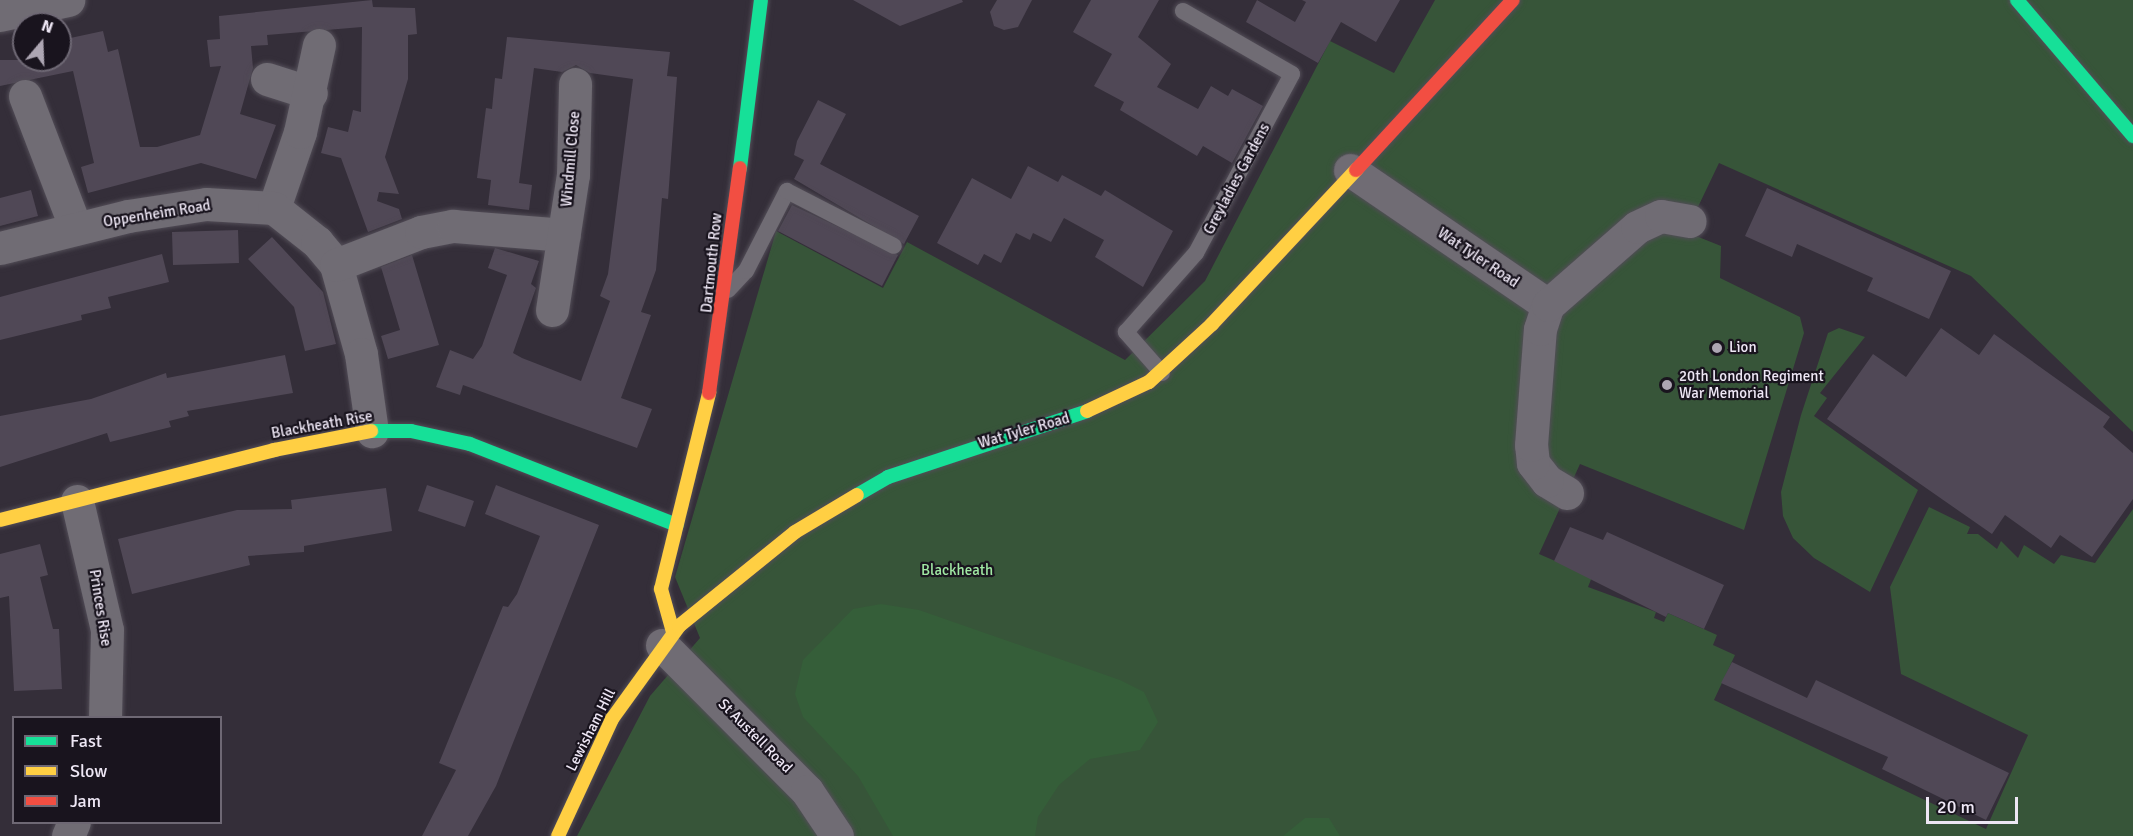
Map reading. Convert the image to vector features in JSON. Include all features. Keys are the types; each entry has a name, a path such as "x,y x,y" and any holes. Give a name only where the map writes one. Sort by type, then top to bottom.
{"street":[{"path":"0,15 68,0"},
{"name":"Dartmouth Row","path":"677,525 699,443 727,290 761,0"},
{"name":"Wat Tyler Road","path":"668,639 832,506 956,451 1114,402 1162,373 1350,170 1513,0"},
{"path":"2017,0 2133,136"},
{"path":"319,45 311,93 274,208 317,242 336,265 358,342 372,431"},
{"path":"267,79 311,93"},
{"name":"Windmill Close","path":"552,310 577,130 575,84"},
{"path":"25,96 76,229"},
{"name":"Wat Tyler Road","path":"1350,170 1548,305"},
{"name":"Oppenheim Road","path":"0,248 76,229 206,204 274,208"},
{"path":"1567,493 1540,472 1531,446 1540,329 1548,305 1637,227 1661,216 1690,221"},
{"path":"336,265 421,232 453,226 564,235"},
{"name":"Blackheath Rise","path":"0,520 372,431 411,430 470,444 677,525"},
{"name":"Princes Rise","path":"77,501 107,630 105,716"},
{"path":"668,639 661,589 677,525"},
{"name":"Lewisham Hill","path":"558,836 612,719 668,639"},
{"name":"St Austell Road","path":"668,639 791,773 837,836"}],"lane":[{"name":"Greyladies Gardens","path":"1162,373 1126,332 1196,253 1292,74 1183,12"},
{"path":"727,290 746,271 787,191 894,246"}],"green space":[{"name":"Blackheath","path":"1435,0 2133,0 2133,432 1971,276 1719,163 1686,232 1721,246 1720,278 1800,317 1804,333 1744,530 1580,464 1539,554 1592,577 1588,587 1656,612 1654,618 1664,622 1668,613 1717,635 1713,645 1735,655 1714,700 1986,829 2028,735 1901,674 1890,587 1929,507 1970,527 1967,534 1978,534 1997,549 2001,541 2018,558 2024,545 2054,564 2061,555 2095,563 2133,509 2133,836 577,836 650,696 700,638 675,577 776,231 883,288 907,242 1125,360 1205,281 1330,41 1394,73"},
{"path":"1839,328 1865,337 1820,393 1827,398 1814,416 1918,490 1870,592 1814,558 1793,538 1783,516 1781,492 1801,415 1828,333"},
{"path":"881,604 919,610 1120,680 1144,692 1158,722 1140,750 1090,759 1059,785 1038,817 1035,836 893,836 858,776 803,717 795,694 803,660 853,609"},
{"path":"1305,818 1329,818 1340,836 1283,836"}],"building":[{"path":"372,0 373,7 415,8 417,34 408,35 408,79 385,157 399,194 379,192 377,201 399,209 402,219 368,232 341,158 321,153 328,127 348,132 353,110 361,112 362,27 267,35 268,45 251,46 253,68 240,114 276,125 256,179 201,163 88,193 81,167 94,163 72,71 72,38 103,31 108,52 118,49 140,147 157,147 200,135 221,66 210,67 207,40 220,39 219,16"},
{"path":"853,0 962,0 963,2 900,26"},
{"path":"997,0 1032,0 1018,27 1004,30 994,26 990,12"},
{"path":"1091,0 1159,0 1138,37 1171,64 1157,87 1198,109 1211,86 1228,96 1232,89 1263,106 1232,163 1203,146 1197,156 1120,110 1124,102 1094,86 1112,54 1073,32"},
{"path":"1257,0 1295,22 1306,2 1302,0 1400,0 1376,42 1341,22 1318,63 1246,22"},
{"path":"507,37 670,52 667,76 677,77 668,199 662,198 656,270 641,312 651,315 621,398 652,409 637,448 463,385 460,395 436,387 450,350 473,359 482,346 507,275 488,268 495,248 539,261 531,284 536,288 513,353 522,358 581,381 610,301 600,296 608,274 633,79 590,73 576,65 562,72 534,68 519,183 532,185 529,210 488,205 491,180 477,178 486,108 492,109 495,78 502,79"},
{"path":"0,60 12,60 12,72 68,72 0,86"},
{"path":"818,100 846,114 820,164 919,216 904,244 794,179 804,160 794,155 797,141"},
{"path":"1028,166 1058,182 1062,175 1101,196 1105,190 1173,231 1143,287 1095,257 1104,240 1064,218 1051,242 1033,233 1030,240 1016,233 1001,263 984,254 978,265 937,243 972,178 1011,199"},
{"path":"1767,188 1951,271 1929,319 1867,291 1873,278 1797,244 1792,257 1745,236"},
{"path":"31,190 38,216 0,226 0,198"},
{"path":"792,205 898,255 882,286 778,231"},
{"path":"238,230 239,263 173,265 172,232"},
{"path":"272,237 323,292 336,344 305,351 294,307 248,259"},
{"path":"162,254 169,282 108,297 111,308 81,315 82,320 0,340 0,297"},
{"path":"412,255 439,345 388,359 381,336 400,330 381,267"},
{"path":"1941,328 1979,355 1994,334 2110,417 2103,427 2133,453 2133,499 2092,557 2060,535 2051,548 2005,515 1992,534 1827,419 1873,354 1906,377"},
{"path":"285,355 293,393 187,411 189,416 169,421 171,427 110,442 107,433 0,467 0,416 91,399 166,373 167,378"},
{"path":"427,485 474,501 465,527 418,511"},
{"path":"496,485 599,525 496,786 468,836 422,836 456,770 439,763 503,606 508,607 517,594 540,536 485,514"},
{"path":"386,488 392,531 304,546 304,552 248,556 250,565 132,594 118,539 237,510 292,509 291,500"},
{"path":"1570,527 1603,540 1607,532 1724,585 1704,629 1668,613 1666,617 1554,561"},
{"path":"40,544 48,575 40,577 53,629 59,629 62,689 14,691 9,596 0,598 0,554"},
{"path":"1732,662 1807,698 1816,680 2009,773 1986,820 1882,769 1888,757 1721,683"}],"traffic: fast":[{"path":"740,168 761,0"},
{"path":"2017,0 2133,136"},
{"path":"857,495 888,477 1087,411"},
{"path":"371,431 411,431 470,444 677,525"}],"traffic: slow":[{"path":"1087,411 1149,382 1212,324 1356,170"},
{"path":"673,632 661,589 709,393"},
{"path":"0,520 274,450 371,431"},
{"path":"558,836 612,719 679,626 795,532 857,495"}],"traffic: jam":[{"path":"1356,170 1513,0"},
{"path":"709,393 740,168"}],"place":[{"name":"Lion","path":"1717,348"},
{"name":"20th London Regiment War Memorial","path":"1667,385"}]}
